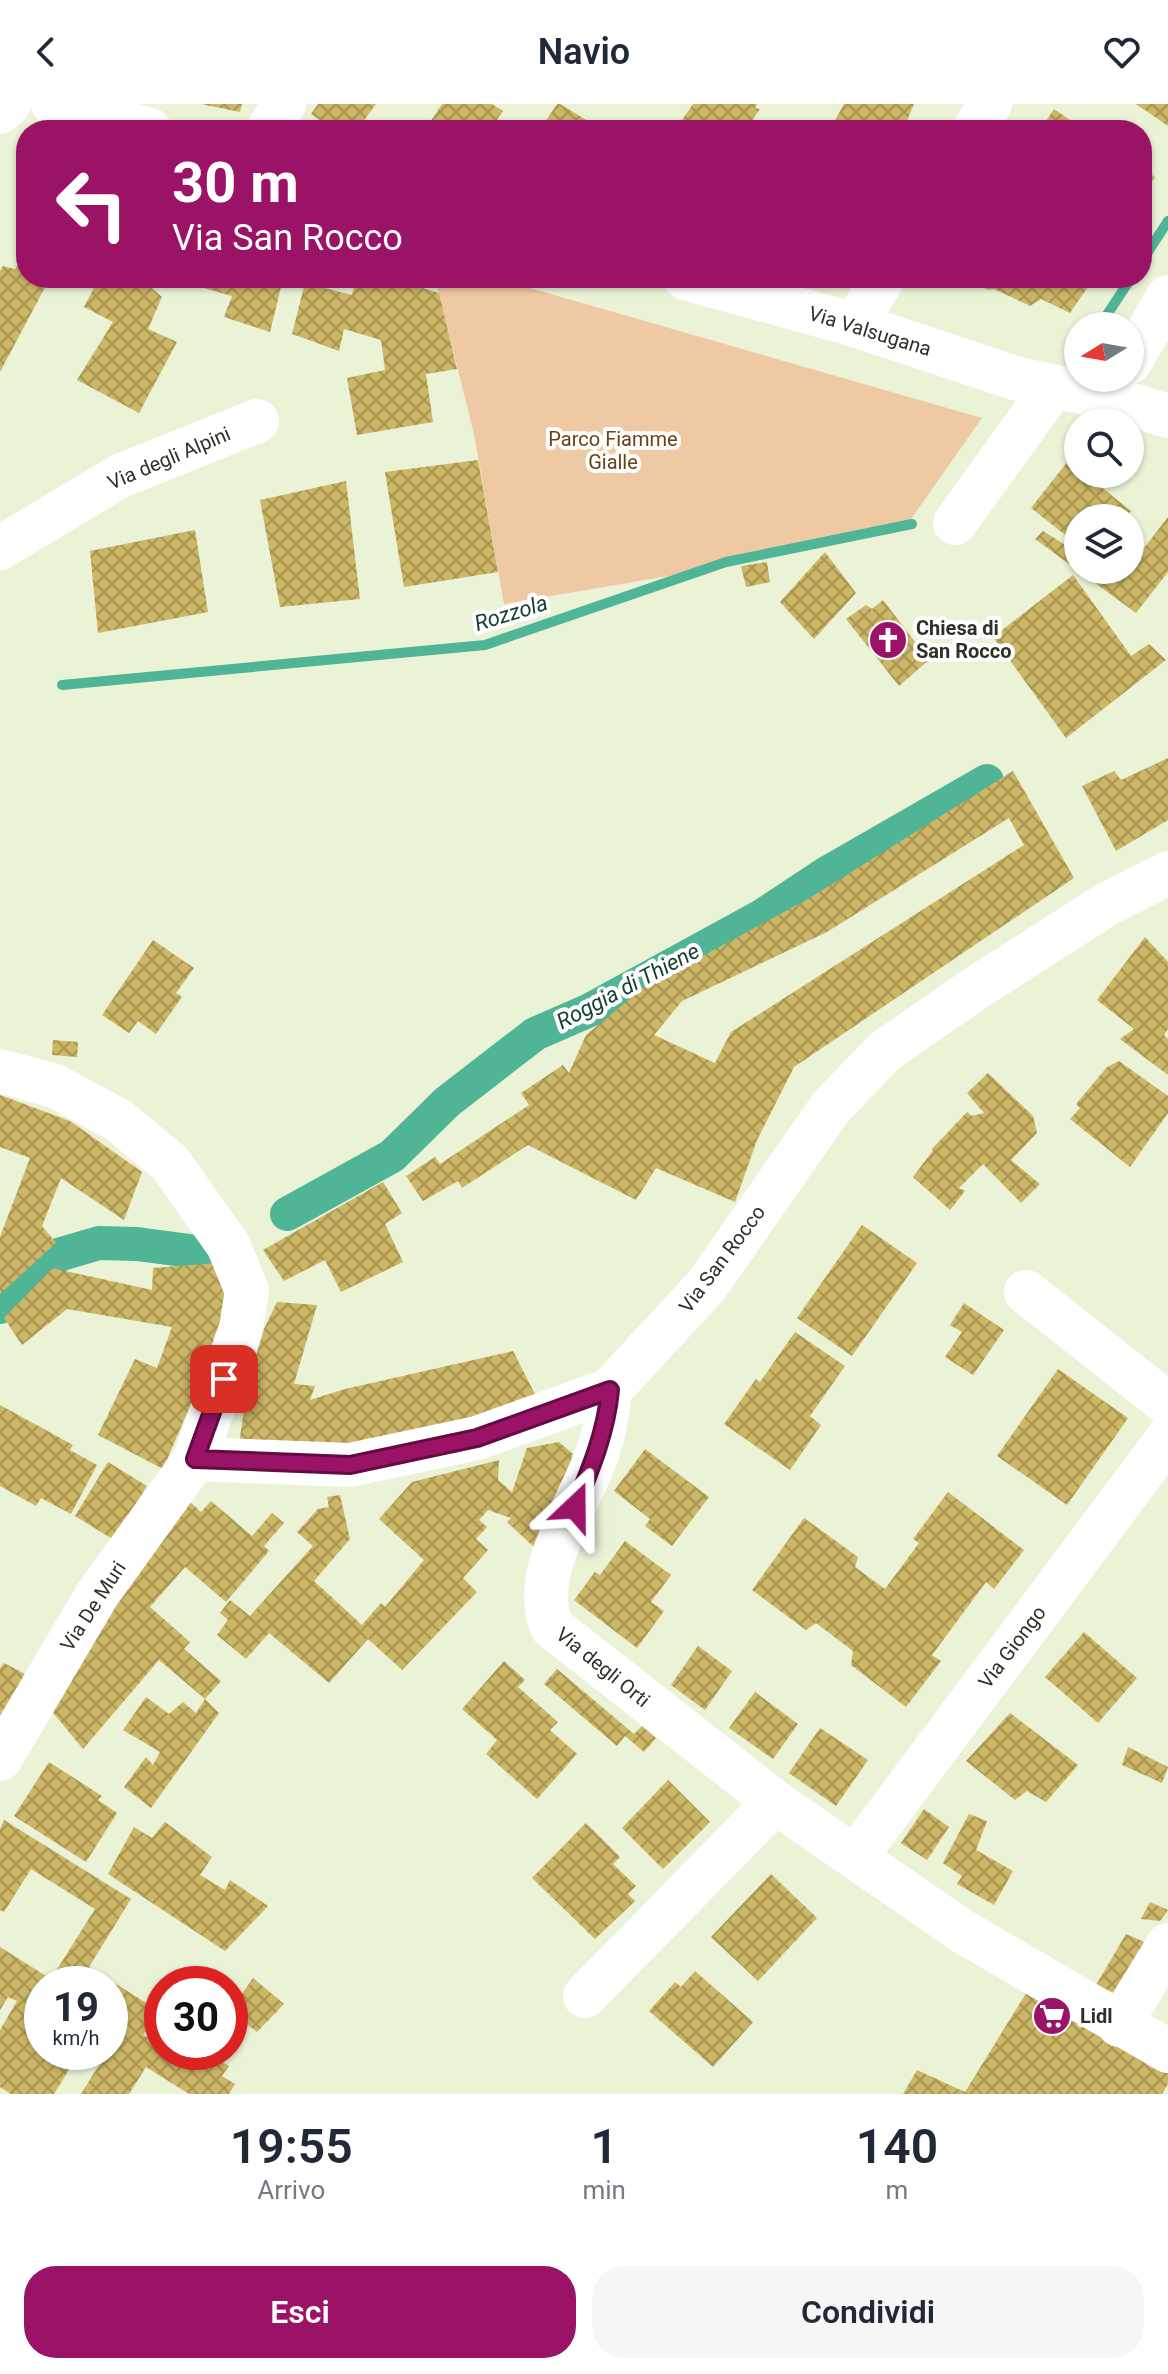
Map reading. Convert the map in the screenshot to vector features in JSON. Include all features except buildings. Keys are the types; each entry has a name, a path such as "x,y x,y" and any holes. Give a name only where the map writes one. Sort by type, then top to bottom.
{"street":[{"path":"0,112 9,104"},
{"path":"53,104 113,120"},
{"name":"Via Valsugana","path":"721,288 855,325 1018,379 1053,387 1064,386"},
{"path":"855,325 877,288"},
{"path":"1144,338 1168,297"},
{"path":"955,523 1053,387"},
{"name":"Via Valsugana","path":"1136,392 1168,416"},
{"name":"Via degli Alpini","path":"0,548 120,476 257,421"},
{"name":"Via San Rocco","path":"195,1459 350,1465 477,1438 610,1390 707,1285 831,1107 885,1051 1107,904 1168,873"},
{"name":"Via De Muri","path":"0,1071 55,1086 118,1120 170,1163 228,1245 247,1291 241,1328 195,1459 97,1595 0,1759"},
{"path":"1026,1292 1168,1404"},
{"name":"Via degli Orti","path":"610,1390 598,1453 552,1561 546,1586 546,1614 552,1627 775,1802 962,1931 1168,2051"},
{"name":"Via Giongo","path":"856,1856 1168,1438"},
{"path":"585,1996 775,1802"},
{"path":"1119,2025 1168,1945"}],"green space":[{"name":"Parco Fiamme Gialle","path":"438,288 530,288 982,418 909,522 710,569 504,604 474,434"}],"waterway":[{"name":"Rozzola","path":"1152,246 1168,221"},
{"name":"Rozzola","path":"1109,312 1124,288"},
{"name":"Rozzola","path":"62,685 485,645 726,562 912,524"},
{"name":"Roggia di Thiene","path":"287,1214 392,1156 447,1102 535,1034 590,1010 762,916 827,873 987,781"},
{"name":"Roggia di Thiene","path":"0,1307 43,1272 58,1255 99,1243 137,1244 205,1253"}],"place":[{"name":"Chiesa di San Rocco","path":"888,640"},
{"name":"Lidl","path":"1052,2016"}],"route":[{"path":"224,1379 195,1459 350,1465 477,1438 610,1390 598,1453 575,1507"}]}
